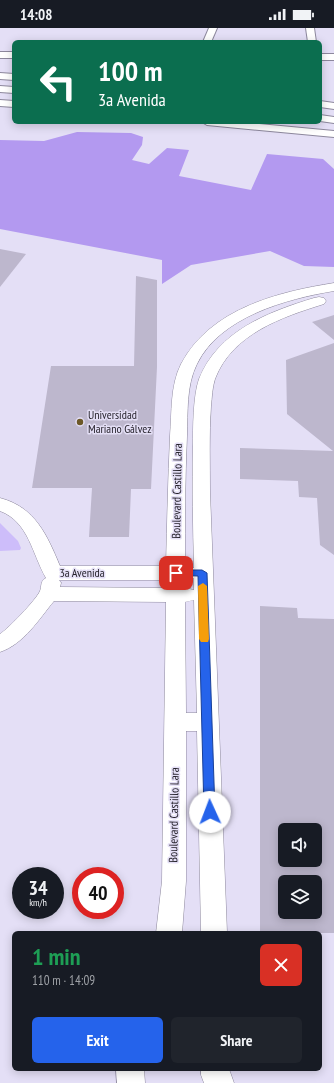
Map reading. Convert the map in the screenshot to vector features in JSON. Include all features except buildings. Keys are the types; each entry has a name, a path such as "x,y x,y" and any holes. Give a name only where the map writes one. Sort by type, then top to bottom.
{"street":[{"path":"208,40 213,28"},
{"path":"310,28 312,40"},
{"path":"0,55 12,55"},
{"path":"322,57 334,57"},
{"path":"0,76 12,77"},
{"path":"0,89 12,90"},
{"path":"0,103 12,104"},
{"path":"322,104 334,106"},
{"path":"322,118 334,120"},
{"path":"228,124 334,134"},
{"name":"Boulevard Castillo Lara","path":"169,931 174,881 176,492 178,437 183,377 191,358 208,337 233,320 262,304 298,294 334,287"},
{"name":"Boulevard Castillo Lara","path":"214,931 202,573 201,437 207,380 216,361 240,336 266,320 280,314 325,300 334,299"},
{"path":"183,377 207,380"},
{"path":"178,437 201,437"},
{"path":"176,492 201,492"},
{"name":"3a Avenida","path":"0,504 20,515 38,536 53,573 202,573"},
{"path":"49,594 53,573"},
{"name":"3a Avenida","path":"0,644 15,634 49,594 203,595"},
{"path":"175,722 206,722"},
{"path":"130,1071 131,1083"},
{"path":"215,1071 215,1075 220,1083"}],"shaded area":[{"path":"77,132 131,133 143,137 142,145 132,160 149,164 167,148 189,150 179,176 251,190 267,154 323,159 334,169 334,267 304,266 270,251 191,265 162,284 162,260 0,229 0,140 44,141"},
{"path":"0,523 18,541 21,548 20,550 0,551"}],"slow traffic":[{"path":"203,586 204,639"}],"place":[{"name":"Universidad Mariano Gálvez","path":"80,422"}],"route":[{"path":"176,573 202,573 210,812"}]}
